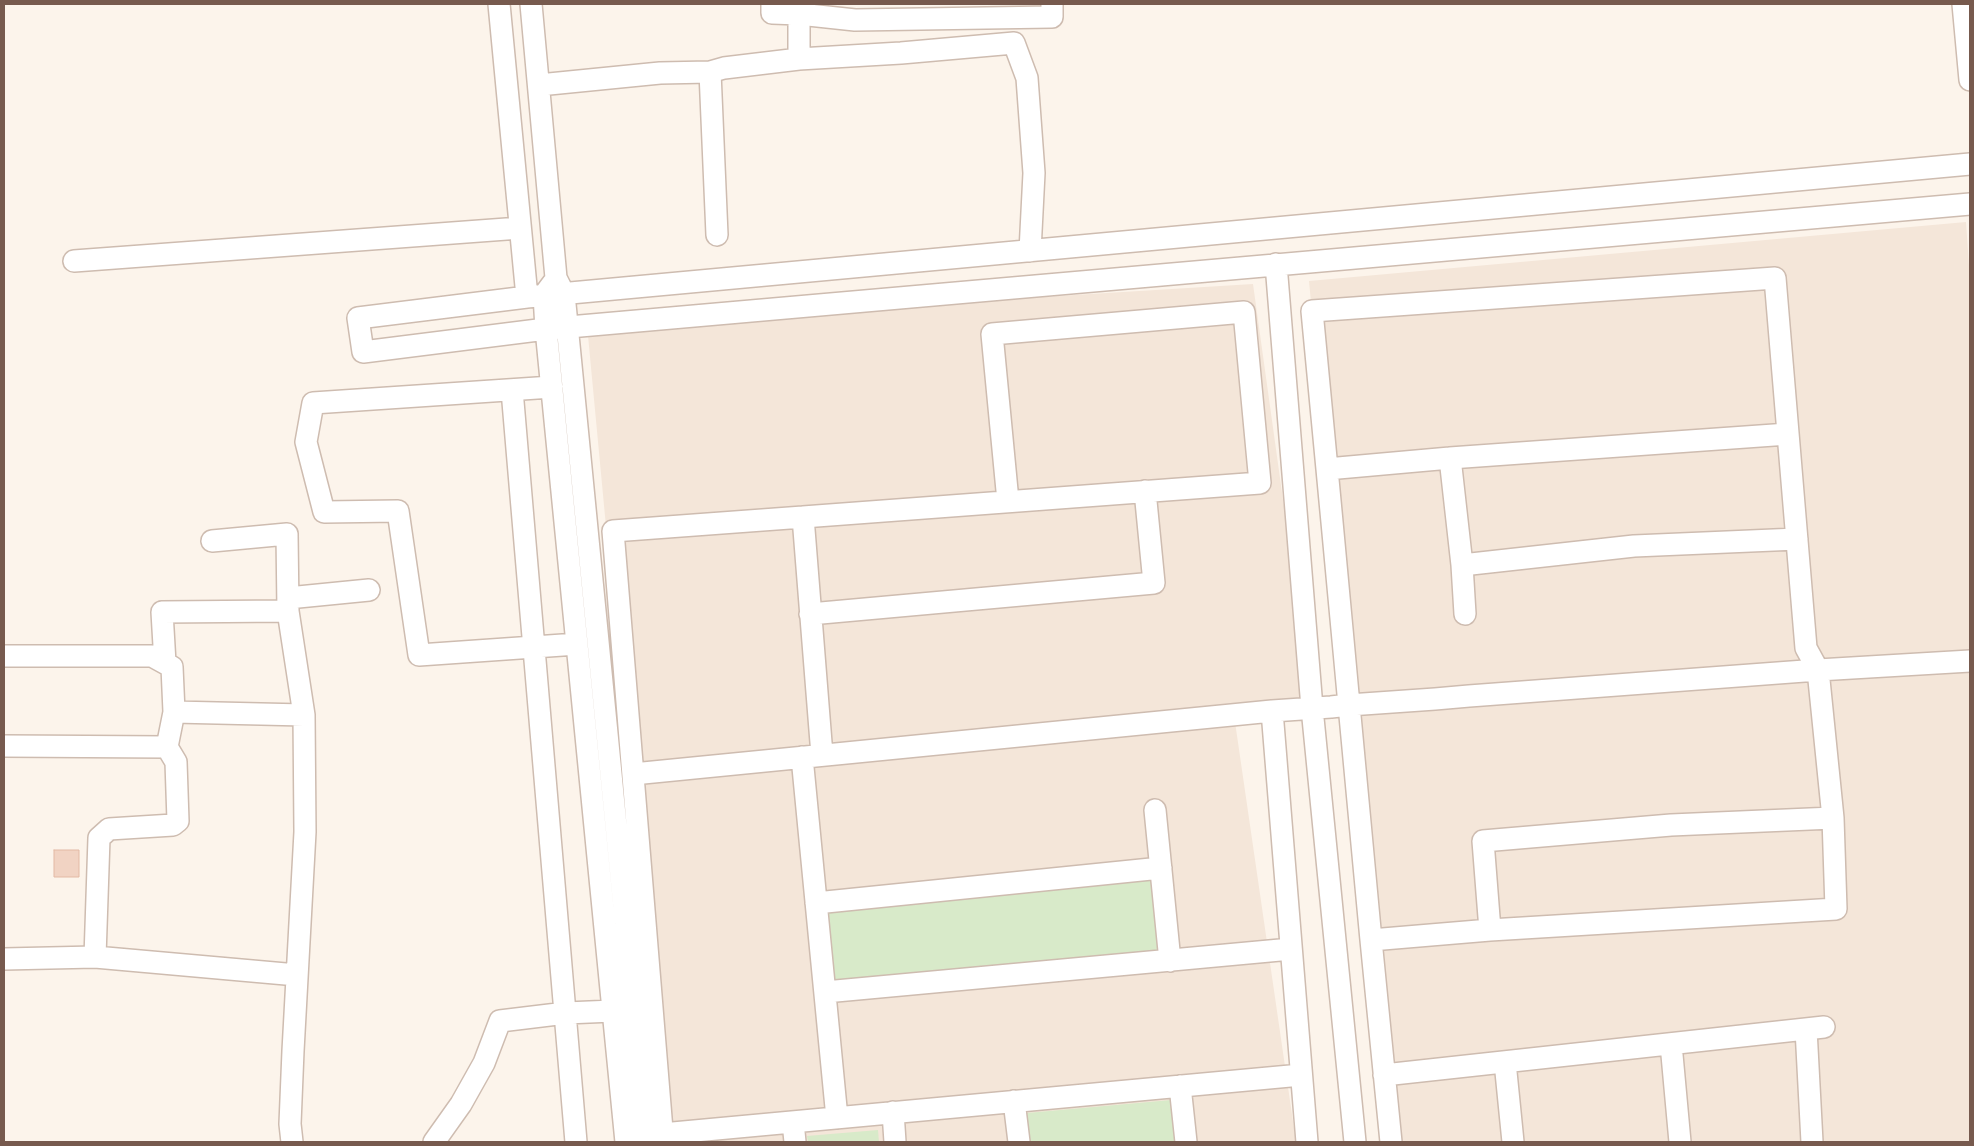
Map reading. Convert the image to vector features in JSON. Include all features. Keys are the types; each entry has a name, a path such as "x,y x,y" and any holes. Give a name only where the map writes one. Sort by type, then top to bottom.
{"street":[{"path":"499,4 520,228 548,291"},
{"path":"531,4 539,86 548,291 556,328 657,1139"},
{"path":"772,4 772,13 802,9 855,20 1052,17 1052,4"},
{"path":"1963,4 1970,80"},
{"path":"798,59 802,9"},
{"path":"1014,43 1020,33 1024,17"},
{"path":"539,86 660,73 710,72 724,68 798,59 901,53 1014,43"},
{"path":"1014,43 1027,78 1034,173 1030,251"},
{"path":"710,72 717,235"},
{"path":"1970,164 1030,251 548,291 358,318 363,352 556,328 1970,204"},
{"path":"74,262 520,228"},
{"path":"1276,264 1312,708 1355,1142"},
{"path":"1371,940 1490,930 1836,908 1833,818 1818,670 1806,648 1774,278 1312,311 1371,940 1384,1075 1390,1142"},
{"path":"657,1139 633,774 613,530 803,517 1260,482 1244,312 992,334 1008,501"},
{"path":"556,328 552,387 626,1142"},
{"path":"552,387 313,403 306,442 324,512 398,510 420,656 577,644"},
{"path":"512,390 576,1142"},
{"path":"1327,469 1450,458 1788,434"},
{"path":"1450,458 1462,565 1465,614"},
{"path":"810,614 1154,582 1145,491"},
{"path":"803,517 810,614 816,903 837,1118"},
{"path":"212,541 287,534 288,604 304,715 305,832 290,1124 292,1142"},
{"path":"1462,565 1634,546 1797,539"},
{"path":"165,663 162,612 288,604 369,590"},
{"path":"4,656 152,656 172,667 174,712 167,747 176,762 178,821 173,825 109,829 99,838 94,957"},
{"path":"633,774 1272,711 1970,660"},
{"path":"1272,711 1307,1142"},
{"path":"174,712 304,715"},
{"path":"4,746 167,747"},
{"path":"1155,810 1170,961"},
{"path":"1490,930 1483,840 1671,826 1833,818"},
{"path":"816,903 1161,868"},
{"path":"825,992 1291,950"},
{"path":"4,959 94,957 298,975"},
{"path":"434,1142 461,1104 484,1063 500,1021 566,1013 613,1011"},
{"path":"1384,1075 1815,1028 1812,1142"},
{"path":"1671,1044 1680,1142"},
{"path":"1505,1062 1513,1142"},
{"path":"657,1139 794,1132 837,1118 1301,1075"},
{"path":"1180,1086 1186,1142"},
{"path":"1014,1101 1018,1142"},
{"path":"893,1112 895,1142"}],"shaded area":[{"path":"1966,222 1970,280 1970,1142 1391,1142 1309,281"},
{"path":"1253,284 1312,708 1234,715 1296,1142 664,1142 587,325"}],"green space":[{"path":"1153,879 1160,953 834,984 827,910"},
{"path":"1171,1100 1175,1142 1029,1142 1027,1113"},
{"path":"878,1130 879,1142 808,1142 807,1136"}],"building":[{"path":"54,850 79,850 79,877 54,877"}]}
